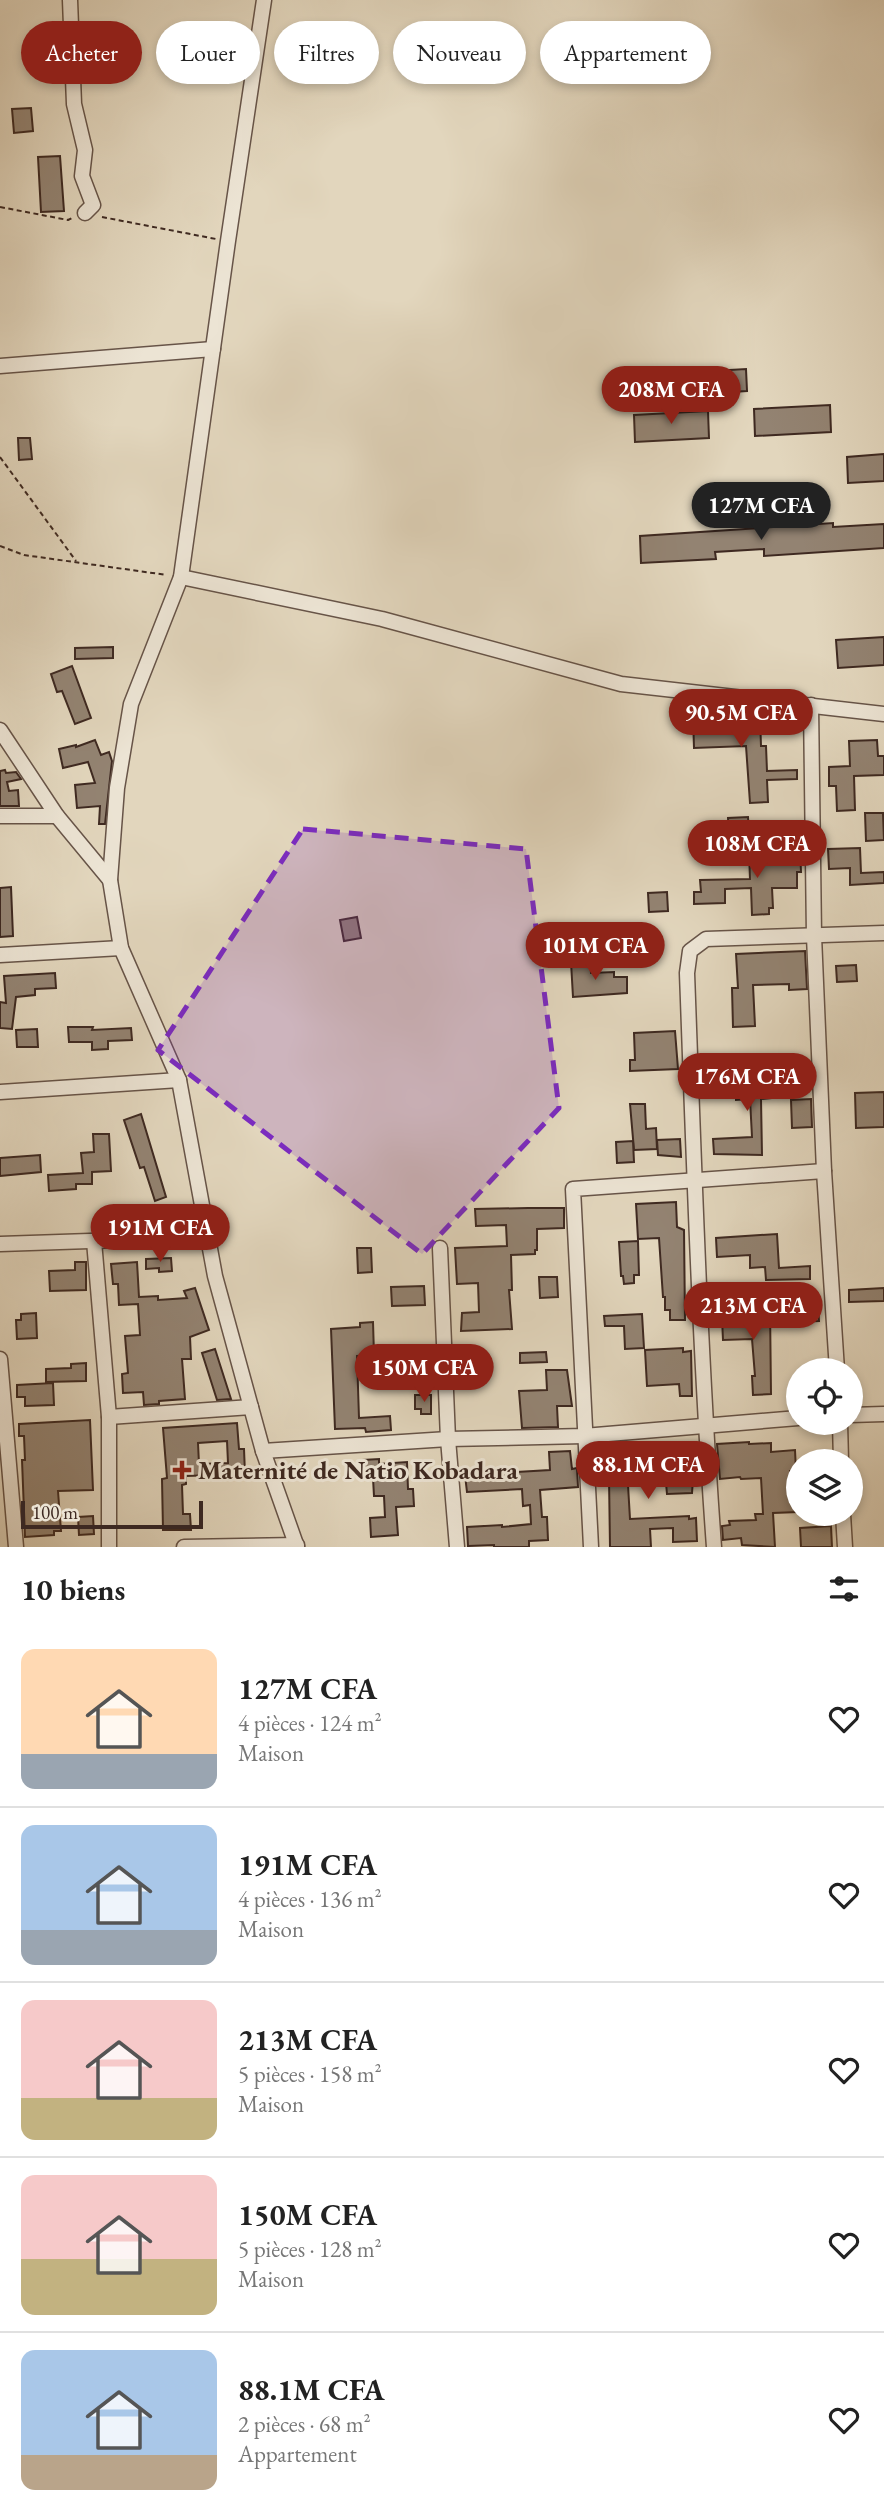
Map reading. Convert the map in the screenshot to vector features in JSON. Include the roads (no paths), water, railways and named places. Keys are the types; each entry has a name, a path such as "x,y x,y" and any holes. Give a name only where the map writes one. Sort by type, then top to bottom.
{"street":[{"path":"70,0 74,104 85,150 82,176 93,205 85,213"},
{"path":"184,1547 297,1546 263,1451 215,1276 179,1080 121,947 110,880 117,788 131,704 181,577 264,0"},
{"path":"0,366 213,349"},
{"path":"181,577 382,619 621,684 884,714"},
{"path":"811,705 814,936 835,1358"},
{"path":"0,730 57,816 110,880"},
{"path":"0,816 57,816"},
{"path":"714,1547 705,1426 695,1181 687,973 690,951 706,939 884,933"},
{"path":"0,954 121,947"},
{"path":"0,1093 179,1080"},
{"path":"591,1547 573,1189 824,1171"},
{"path":"0,1244 209,1237"},
{"path":"94,1241 109,1417 109,1547"},
{"path":"440,1248 448,1439 457,1547"},
{"path":"0,1360 16,1547"},
{"path":"109,1417 251,1407"},
{"path":"863,1415 884,1414"},
{"path":"263,1451 448,1439 584,1436 786,1419"},
{"path":"844,1526 845,1547"}],"place":[{"name":"Maternité de Natio Kobadara","path":"182,1470"}]}
